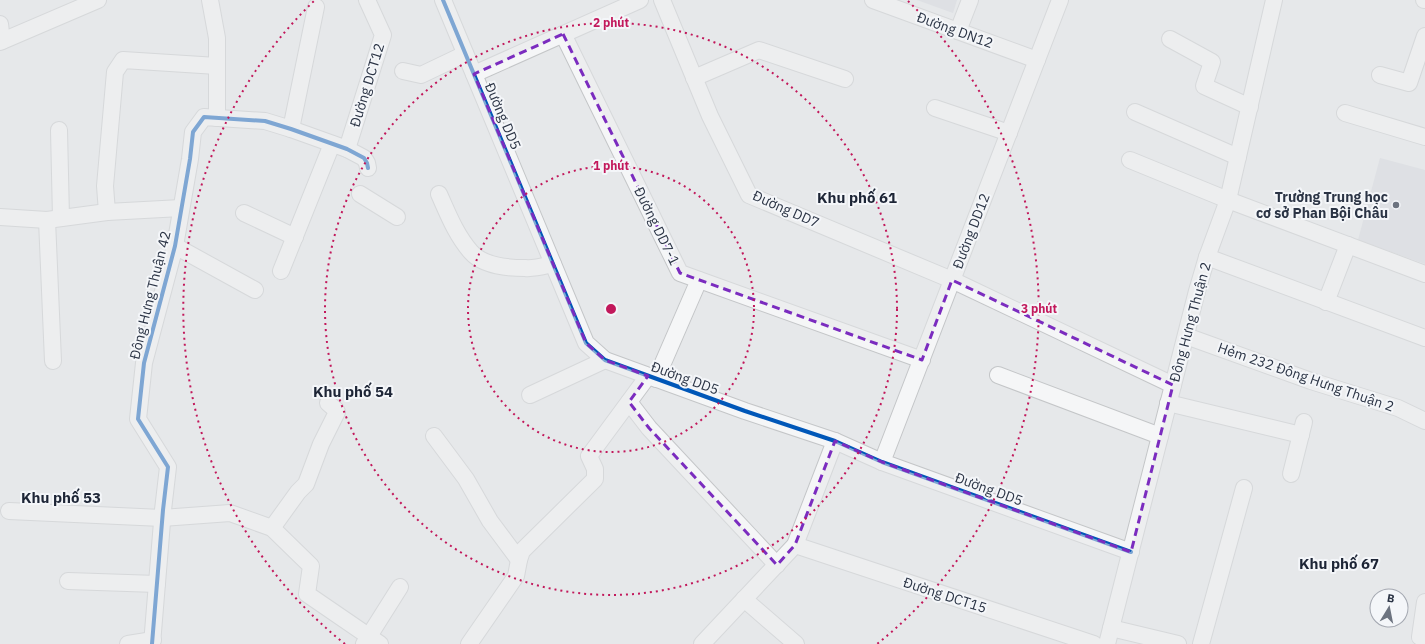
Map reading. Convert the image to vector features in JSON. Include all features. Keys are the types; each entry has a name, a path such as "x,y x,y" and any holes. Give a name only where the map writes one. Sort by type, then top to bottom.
{"street":[{"path":"0,24 1,41 98,0"},
{"path":"210,0 217,38 218,118"},
{"name":"Đường DCT12","path":"281,271 294,237 340,146 382,35 367,0"},
{"name":"Đường DD5","path":"443,0 586,343 605,360 745,412 835,441 882,462 1130,552"},
{"path":"474,74 640,0"},
{"name":"Đường DD7","path":"662,0 710,116 749,195 952,280 1173,385"},
{"name":"Đường DN12","path":"873,0 1037,60"},
{"path":"958,31 970,0"},
{"name":"Đường DD12","path":"882,462 1060,0"},
{"name":"Đông Hưng Thuận 2","path":"1107,644 1197,291 1207,257 1228,200 1274,0"},
{"path":"291,129 316,7"},
{"name":"Đường DD7-1","path":"562,34 680,273 922,360"},
{"path":"1380,75 1408,84 1425,36"},
{"path":"1170,39 1212,62 1204,86 1250,107"},
{"path":"694,78 759,50 845,79"},
{"path":"403,71 421,75 465,54"},
{"path":"107,212 105,186 115,72 123,60 217,66"},
{"path":"935,108 1009,133"},
{"path":"1135,112 1238,157"},
{"path":"1345,113 1425,137"},
{"name":"Đông Hưng Thuận 42","path":"152,642 162,518 168,467 138,419 144,363 175,246 190,159 192,132 204,117 265,121 340,146 364,158 368,168"},
{"path":"53,361 54,219 59,130"},
{"path":"1130,160 1228,200 1425,274"},
{"path":"360,194 397,217"},
{"path":"439,194 458,234 471,252 481,260 493,265 527,268 553,264"},
{"name":"Đông Hưng Thuận 42","path":"0,217 54,219 107,212 181,208"},
{"path":"244,213 294,237"},
{"path":"1326,302 1348,245"},
{"path":"175,246 255,290"},
{"path":"1207,257 1425,338"},
{"path":"469,644 516,576 519,560 525,548 595,479 595,469 590,456 629,402 652,377 699,280"},
{"name":"Hẻm 232 Đông Hưng Thuận 2","path":"1186,336 1311,380 1398,408 1425,421"},
{"path":"530,395 605,360"},
{"path":"998,375 1160,436"},
{"path":"629,402 649,428 776,565"},
{"path":"272,528 307,482 321,444 337,412 328,403"},
{"path":"1168,403 1302,429 1291,474"},
{"path":"434,436 466,479 490,520 519,560"},
{"path":"702,644 795,545 835,441"},
{"path":"1201,644 1244,488"},
{"path":"9,512 162,518 230,513 272,528 311,566 307,594 371,642 400,587"},
{"name":"Đường DCT15","path":"795,545 1094,644"},
{"path":"68,581 157,584"},
{"path":"744,599 796,644"},
{"path":"1425,602 1420,637 1425,639"},
{"path":"1111,628 1178,644"},
{"path":"128,644 152,642"}],"highlighted area":[{"path":"563,34 680,273 922,360 952,280 1173,385 1131,552 882,462 835,441 795,545 777,565 649,428 629,402 648,376 605,360 586,343 474,74"}],"shaded area":[{"path":"917,0 957,0 953,13"},
{"name":"Trường Trung học cơ sở Phan Bội Châu","path":"1380,158 1425,170 1425,264 1358,240"}],"cycle path":[{"path":"443,0 586,343 605,360 745,411 835,441 882,462 1131,552"},
{"path":"152,644 168,467 138,419 144,363 175,246 190,159 193,132 204,117 265,121 347,149 364,158 368,168"}],"place":[{"name":"Trường Trung học cơ sở Phan Bội Châu","path":"1396,205"}],"district":[{"name":"Khu phố 61","path":"857,197"},
{"name":"Khu phố 54","path":"353,391"},
{"name":"Khu phố 53","path":"61,497"},
{"name":"Khu phố 67","path":"1339,563"}]}
